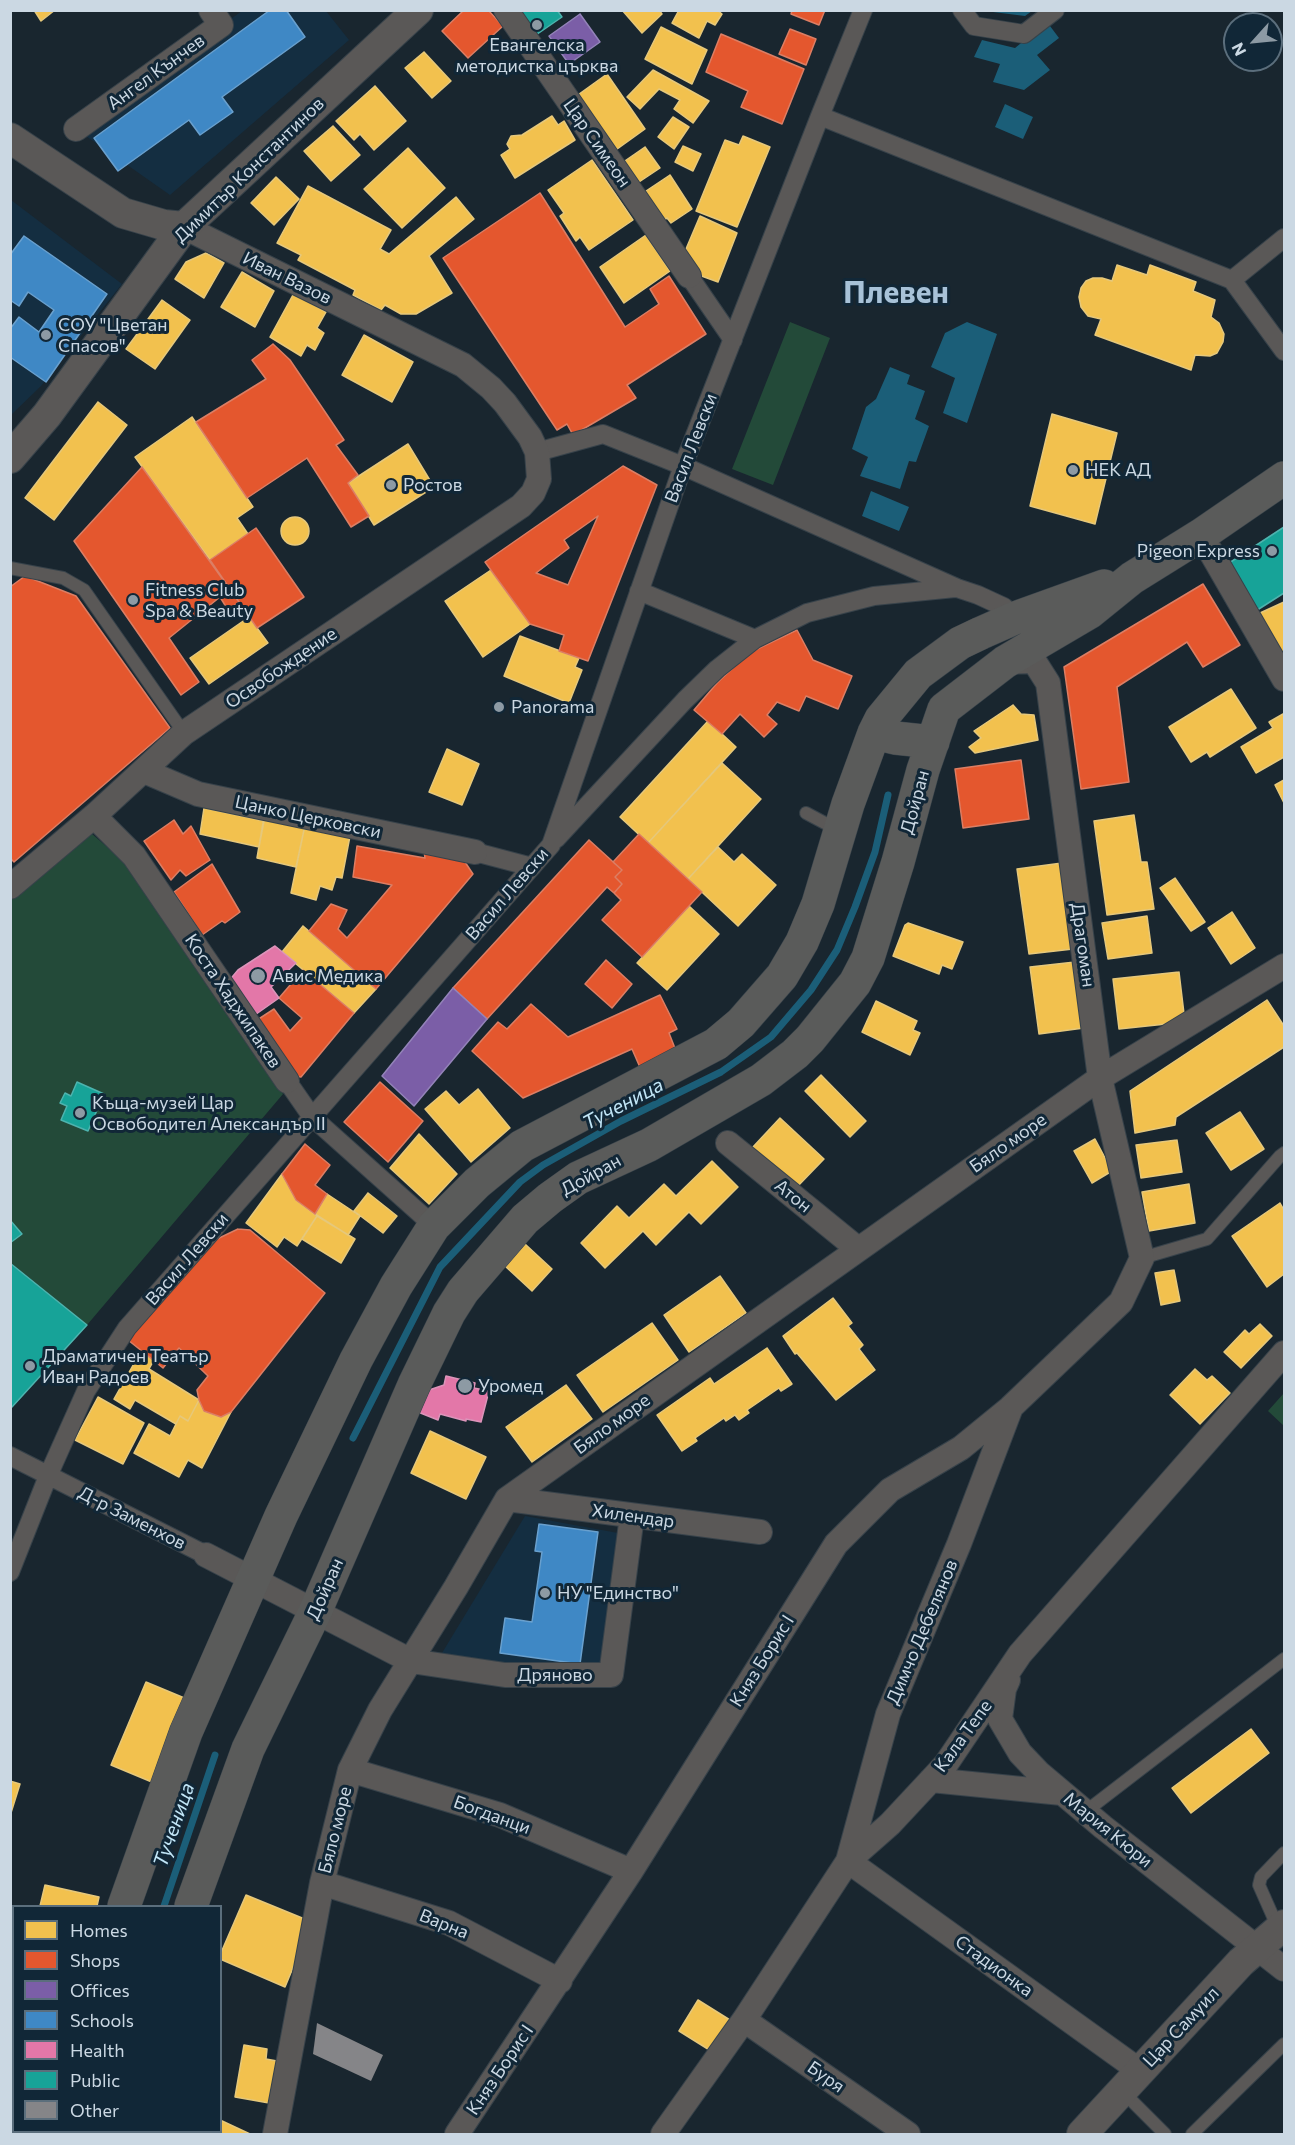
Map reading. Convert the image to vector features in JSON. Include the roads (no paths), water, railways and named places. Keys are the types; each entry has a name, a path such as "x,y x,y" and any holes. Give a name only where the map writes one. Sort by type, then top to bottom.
{"main road":[{"name":"Дойран","path":"191,1905 248,1749 315,1612 414,1385 449,1313 463,1291 525,1219 550,1198 578,1178 649,1145 761,1080 795,1054 810,1039 855,983 868,958 878,933 923,770 944,709 1005,662 1090,612 1132,578 1201,535 1284,478"},
{"name":"Дойран","path":"124,1905 186,1732 281,1516 356,1360 396,1286 434,1226 477,1182 522,1146 687,1061 716,1044 741,1023 782,976 802,942 818,904 839,831 874,733 881,719 918,674 960,643 1001,624 1132,578"},
{"path":"874,733 933,742"}],"street":[{"name":"Ангел Кънчев","path":"76,129 221,25 211,10"},
{"name":"Димитър Константинов","path":"10,458 46,415 184,227 418,10"},
{"name":"Цар Симеон","path":"506,10 689,276"},
{"name":"Васил Левски","path":"10,1572 48,1476 86,1391 127,1328 550,845 683,466 863,10"},
{"path":"962,10 974,26 1024,34 1054,10"},
{"path":"820,116 1232,280 1284,351"},
{"name":"Иван Вазов","path":"14,147 123,213 164,225 184,227 463,364 505,403 530,437 537,452"},
{"path":"1232,280 1284,238"},
{"path":"689,276 734,340"},
{"path":"537,452 603,434 683,466 1004,607 1001,624"},
{"name":"Освобождение","path":"10,887 94,816 184,733 521,506 533,493 539,479 537,452"},
{"path":"1201,535 1284,679"},
{"path":"550,845 685,700 717,669 755,639 807,613 874,596 957,588"},
{"path":"639,591 755,639"},
{"name":"Драгоман","path":"1005,662 1034,661 1048,683 1100,1078 1142,1258"},
{"name":"Цанко Церковски","path":"144,771 198,794 475,852"},
{"name":"Коста Хаджипакев","path":"94,816 134,856 312,1117 434,1226"},
{"path":"475,852 532,867"},
{"name":"Бяло море","path":"275,2134 322,1883 350,1770 380,1710 507,1499 1100,1078 1284,966"},
{"name":"Атон","path":"728,1143 858,1249"},
{"name":"Княз Борис I","path":"458,2134 631,1871 836,1544 890,1490 961,1448 1010,1408 1121,1302 1142,1258"},
{"name":"Кала Тепе","path":"663,2134 744,2020 848,1861 890,1824 946,1764 1020,1654 1284,1353"},
{"name":"Димчо Дебелянов","path":"848,1861 888,1714 959,1544 1010,1408"},
{"name":"Д-р Заменхов","path":"10,1456 411,1661"},
{"name":"Хилендар","path":"507,1499 760,1532"},
{"name":"Дряново","path":"411,1661 505,1675 611,1675 632,1516"},
{"name":"Мария Кюри","path":"1020,1654 1004,1689 1000,1719 1020,1753 1085,1812 1273,1934 1284,1969"},
{"name":"Богданци","path":"350,1770 500,1815 631,1871"},
{"path":"931,1780 1062,1793"},
{"name":"Стадионка","path":"848,1861 1131,2081"},
{"name":"Варна","path":"322,1883 449,1923 560,1981"},
{"name":"Цар Самуил","path":"1082,2134 1273,1934"},
{"name":"Буря","path":"744,2020 908,2134"}],"lane":[{"path":"10,568 63,578 84,590 184,733"},
{"path":"806,813 839,831"},
{"path":"1142,1258 1207,1239 1284,1153"},
{"path":"1085,1812 1284,1659"},
{"path":"1273,1934 1259,1885 1261,1877 1284,1853"},
{"path":"1192,2134 1284,2044"},
{"path":"1131,2081 1165,2134"}],"waterway":[{"name":"Тученица","path":"353,1438 440,1267 520,1182 543,1165 621,1121 721,1072 771,1037 811,990 837,950 855,907 875,852 888,795"},
{"name":"Тученица","path":"164,1905 215,1755"}],"place":[{"name":"Евангелска методистка църква","path":"537,25"},
{"name":"СОУ \"Цветан Спасов\"","path":"46,335"},
{"name":"НЕК АД","path":"1073,470"},
{"name":"Ростов","path":"391,485"},
{"name":"Pigeon Express","path":"1272,551"},
{"name":"Fitness Club Spa & Beauty","path":"133,600"},
{"name":"Panorama","path":"499,707"},
{"name":"Авис Медика","path":"258,976"},
{"name":"Къща-музей Цар Освободител Александър II","path":"80,1113"},
{"name":"Драматичен Театър Иван Радоев","path":"30,1366"},
{"name":"Уромед","path":"465,1386"},
{"name":"НУ \"Единство\"","path":"545,1593"}],"district":[{"name":"Плевен","path":"896,293"}]}
